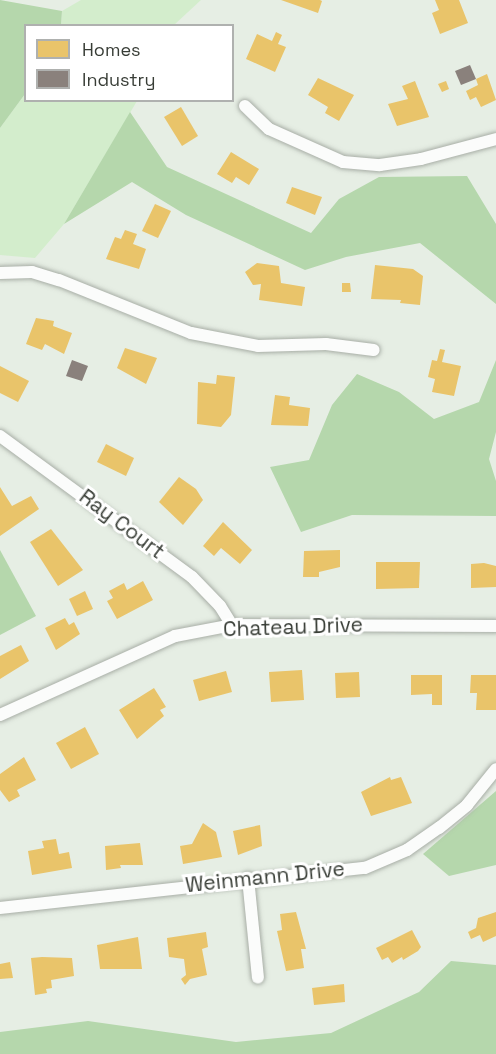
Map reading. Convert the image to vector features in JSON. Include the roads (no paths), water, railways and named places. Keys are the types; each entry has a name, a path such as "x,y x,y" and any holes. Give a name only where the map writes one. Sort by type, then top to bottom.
{"street":[{"path":"245,106 269,129 343,162 380,165 422,159 496,139"},
{"path":"0,273 32,272 59,279 191,333 258,346 326,344 374,350"},
{"name":"Ray Court","path":"0,436 192,577 220,606 232,626"},
{"name":"Chateau Drive","path":"0,715 175,636 232,626 496,626"},
{"name":"Weinmann Drive","path":"0,908 248,878 365,868 407,850 466,804 496,769"},
{"path":"248,878 258,978"}]}
